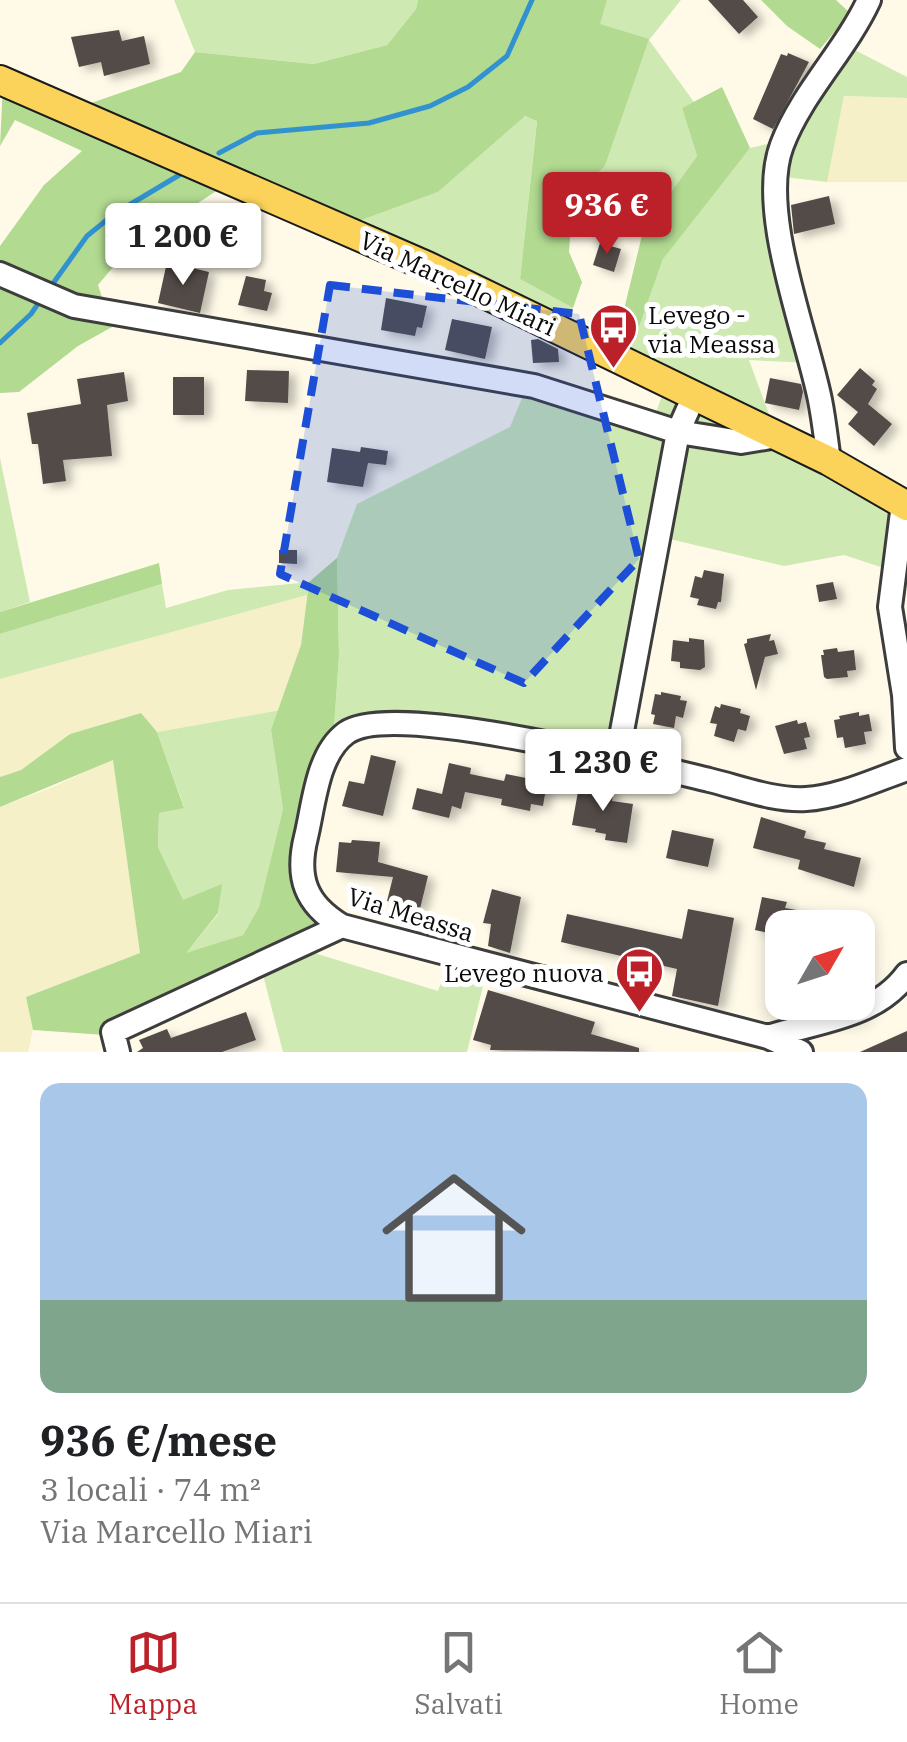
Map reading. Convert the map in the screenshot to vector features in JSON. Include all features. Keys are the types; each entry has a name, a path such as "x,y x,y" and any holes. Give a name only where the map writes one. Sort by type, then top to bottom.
{"main road":[{"name":"Via Marcello Miari","path":"0,80 427,266 829,460 905,505"}],"street":[{"path":"829,460 820,400 788,273 775,176 785,136 868,0"},
{"path":"0,274 74,306 534,386 678,432 740,442 777,436"},
{"path":"617,758 678,432 694,396"},
{"path":"905,505 890,607 904,696 907,748"},
{"name":"Via Meassa","path":"800,1052 768,1037 540,980 342,926 328,918 304,882 301,859 327,754 338,739 354,728 371,723 427,723 617,758 785,798 804,799 838,792 907,769"},
{"path":"118,1052 113,1032 342,926"},
{"name":"Via Meassa","path":"768,1037 864,1010 892,992 907,974"}],"highlighted area":[{"path":"330,285 579,314 639,559 524,683 280,574"}],"shaded area":[{"path":"844,96 907,98 907,182 827,182"},
{"path":"307,595 301,645 281,710 157,732 140,713 70,734 21,770 0,777 0,679"},
{"path":"113,759 140,953 26,997 33,1030 28,1052 0,1052 0,807"}],"green space":[{"path":"174,0 418,0 416,9 387,45 314,64 195,52"},
{"path":"418,0 607,0 600,24 649,39 605,166 573,198 569,252 582,282 573,308 520,279 537,121 525,116 438,192 329,232 224,186 129,248 98,285 112,327 78,346 19,392 0,393 0,246 44,185 82,151 15,120 0,146 3,84 65,112 181,72 195,52 314,64 387,45 416,9"},
{"path":"607,0 681,0 649,40 694,102 682,108 697,156 643,231 573,198 605,166 648,40 599,24"},
{"path":"761,0 836,0 850,13 820,49 787,26"},
{"path":"853,49 907,77 907,98 844,96 827,182 775,176 811,363 749,360 777,436 903,503 896,572 844,555 784,566 661,537 617,758 372,725 332,757 339,656 337,558 357,504 510,427 525,391 652,424 666,384 609,358 620,326 639,327 663,259 702,205 750,148 790,139"},
{"path":"722,87 750,148 663,259 639,327 620,326 643,231 697,156 682,108"},
{"path":"524,116 537,120 520,279 573,308 562,337 329,232 438,192"},
{"path":"0,458 30,602 0,612"},
{"path":"337,558 339,656 332,757 307,860 316,894 351,926 105,1035 33,1030 26,997 140,953 113,760 0,807 0,777 21,770 70,734 141,713 157,732 184,808 159,813 158,847 183,900 222,884 218,913 186,953 243,935 259,907 283,809 271,730 301,645 309,582"},
{"path":"159,563 162,584 0,634 0,612"},
{"path":"309,582 307,595 0,679 0,634 162,584 166,608 228,590"},
{"path":"281,710 271,730 283,809 259,907 243,935 184,955 218,914 221,885 183,901 158,847 159,813 184,807 157,732"},
{"path":"311,952 438,991 444,975 483,986 467,1052 283,1052 262,971"}],"building":[{"path":"708,0 743,0 758,17 739,34"},
{"path":"119,30 122,41 144,36 150,64 104,76 101,62 79,67 71,37"},
{"path":"781,54 809,62 773,129 753,119"},
{"path":"829,196 835,224 794,234 791,205"},
{"path":"600,243 621,249 614,272 593,265"},
{"path":"167,262 209,272 200,313 158,303"},
{"path":"246,276 266,280 264,291 272,293 267,311 238,305"},
{"path":"386,298 427,306 422,328 417,327 415,336 381,330"},
{"path":"452,319 492,327 485,359 445,350"},
{"path":"538,339 558,349 559,362 533,363 531,340"},
{"path":"860,368 875,381 872,385 877,389 868,404 892,424 874,446 848,424 858,412 837,395"},
{"path":"247,370 289,371 288,403 245,401"},
{"path":"124,372 128,401 107,405 112,456 63,460 66,481 43,484 38,444 32,444 27,413 81,404 77,379"},
{"path":"173,377 204,377 204,415 173,415"},
{"path":"770,378 801,384 799,410 765,403"},
{"path":"361,447 388,451 386,465 368,463 363,487 327,482 332,448 360,452"},
{"path":"279,550 297,550 297,564 279,563"},
{"path":"704,570 724,574 721,602 716,609 697,605 699,599 690,597 695,576 702,578"},
{"path":"833,582 837,599 819,602 816,585"},
{"path":"771,634 769,641 774,640 778,654 765,657 756,690 744,644 747,639"},
{"path":"689,638 704,640 705,667 700,670 680,668 680,662 671,661 673,640 689,642"},
{"path":"837,648 838,652 854,650 856,670 847,671 848,677 827,679 821,655 823,650"},
{"path":"661,692 687,701 683,718 676,716 674,728 653,724 655,694"},
{"path":"721,704 741,709 740,713 750,716 746,731 738,729 734,742 714,736 717,724 710,723 715,706 720,708"},
{"path":"859,712 859,716 869,714 872,731 864,732 866,744 845,748 843,737 837,738 834,720"},
{"path":"797,720 798,724 806,722 810,737 804,738 807,749 784,754 775,726"},
{"path":"371,755 396,761 383,816 342,806 349,781 364,784"},
{"path":"449,763 471,768 470,774 504,781 506,774 536,780 535,786 546,788 543,806 531,804 530,811 501,805 502,799 465,792 461,809 452,806 449,818 412,809 417,788 442,794"},
{"path":"579,786 614,791 612,801 633,804 627,843 605,840 606,834 595,832 596,829 572,825"},
{"path":"761,817 806,831 804,838 826,843 824,849 861,858 854,887 798,869 800,860 753,848"},
{"path":"672,830 714,839 708,867 666,858"},
{"path":"339,842 380,842 378,862 428,876 420,909 387,901 393,877 336,872"},
{"path":"492,889 521,897 510,953 488,946 491,924 483,923"},
{"path":"762,897 787,902 785,908 796,910 765,910 765,932 755,930"},
{"path":"688,909 734,918 718,1006 672,996 677,969 561,942 567,914 682,939"},
{"path":"488,990 595,1022 591,1034 639,1048 639,1052 490,1050 491,1045 473,1040"},
{"path":"246,1012 256,1040 222,1052 137,1052 143,1048 139,1040 167,1029 171,1038"},
{"path":"907,1031 907,1052 860,1052"}],"waterway":[{"path":"219,153 257,133 369,123 430,106 468,87 507,56 532,0"},
{"path":"49,289 87,236 114,214 186,171"},
{"path":"0,343 42,298"}],"place":[{"name":"Levego - via Meassa","path":"613,370"},
{"name":"Levego nuova","path":"639,1014"}]}
